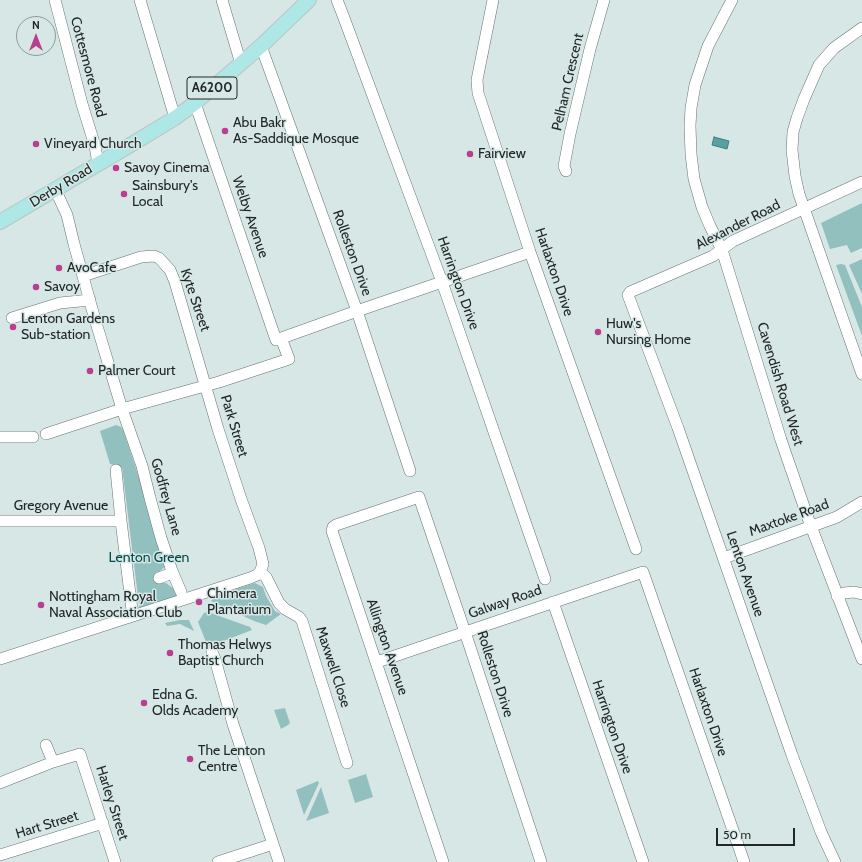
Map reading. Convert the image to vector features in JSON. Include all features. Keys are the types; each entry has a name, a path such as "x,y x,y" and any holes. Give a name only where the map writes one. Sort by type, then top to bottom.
{"main road":[{"name":"Derby Road","path":"0,220 175,118 195,103 261,46 302,3"}],"street":[{"name":"Cottesmore Road","path":"55,0 98,164"},
{"path":"140,0 175,118"},
{"path":"222,0 241,64"},
{"name":"Harrington Drive","path":"336,0 442,282 545,579"},
{"name":"Harlaxton Drive","path":"493,0 477,80 478,94 530,252 636,550"},
{"name":"Pelham Crescent","path":"566,171 564,166 570,134 590,49 604,0"},
{"name":"Cavendish Road West","path":"732,0 708,46 695,85 690,126 693,172 702,207 722,250 781,440 811,527 862,659"},
{"path":"862,28 834,48 819,65 797,118 793,132 792,150 799,194 862,374"},
{"name":"Rolleston Drive","path":"261,46 357,311 410,472"},
{"name":"Welby Avenue","path":"195,103 279,339 289,358 206,385"},
{"name":"Alexander Road","path":"628,295 630,292 713,256 733,241 862,182"},
{"path":"55,189 67,216 122,409"},
{"path":"279,339 530,252"},
{"name":"Kyte Street","path":"83,276 141,257 154,256 159,258 170,270 175,282 206,385"},
{"name":"Lenton Avenue","path":"628,295 678,428 792,755 821,832 835,862"},
{"path":"12,318 60,303 90,300"},
{"name":"Park Street","path":"46,434 122,409 206,385 225,451 262,557 260,572"},
{"name":"Godfrey Lane","path":"122,409 142,466 153,509 172,571 181,592"},
{"path":"0,437 33,437"},
{"path":"116,470 121,521"},
{"name":"Rolleston Drive","path":"419,497 542,862"},
{"name":"Allington Avenue","path":"419,497 336,525 332,530 444,862"},
{"name":"Maxtoke Road","path":"724,558 837,517 862,502"},
{"name":"Gregory Avenue","path":"0,521 121,521 132,616"},
{"path":"159,578 168,575 172,571"},
{"path":"0,659 250,578 260,572"},
{"name":"Maxwell Close","path":"260,572 266,577 279,603 285,609 299,617 302,621 347,763"},
{"name":"Harlaxton Drive","path":"643,572 744,862"},
{"name":"Galway Road","path":"377,662 643,572"},
{"path":"838,596 844,593 854,592 862,594"},
{"name":"Harrington Drive","path":"553,602 643,862"},
{"path":"212,652 233,724 279,862"},
{"path":"0,783 53,762 46,745"},
{"name":"Harley Street","path":"53,762 80,754 115,862"},
{"name":"Hart Street","path":"0,855 103,823"},
{"path":"218,862 273,844"}],"green space":[{"path":"862,203 862,248 851,253 847,245 830,249 821,223"},
{"path":"862,259 862,294 849,265"},
{"path":"836,265 845,265 862,307 862,336"},
{"name":"Lenton Green","path":"116,425 121,427 123,430 166,558 166,565 155,577 158,582 166,583 174,589 180,601 140,613 122,467 110,464 100,431"},
{"path":"255,583 263,587 266,596 275,611 281,614 266,625 211,601 216,595"},
{"path":"208,612 250,627 252,630 208,647 198,622 204,613"},
{"path":"189,620 194,631 180,624 167,626 165,623"},
{"path":"285,708 290,723 281,729 274,710"},
{"path":"366,774 373,797 355,803 348,780"},
{"path":"318,781 319,783 304,815 296,790"},
{"path":"321,787 329,813 306,821"}],"shaded area":[{"path":"714,137 729,141 727,149 712,145"}],"place":[{"name":"Abu Bakr As-Saddique Mosque","path":"225,131"},
{"name":"Vineyard Church","path":"36,144"},
{"name":"Fairview","path":"470,154"},
{"name":"Savoy Cinema","path":"116,168"},
{"name":"Sainsbury's Local","path":"124,194"},
{"name":"AvoCafe","path":"59,268"},
{"name":"Savoy","path":"36,287"},
{"name":"Lenton Gardens Sub-station","path":"13,327"},
{"name":"Huw's Nursing Home","path":"598,332"},
{"name":"Palmer Court","path":"90,371"},
{"name":"Chimera Plantarium","path":"199,602"},
{"name":"Nottingham Royal Naval Association Club","path":"41,605"},
{"name":"Thomas Helwys Baptist Church","path":"170,653"},
{"name":"Edna G. Olds Academy","path":"144,703"},
{"name":"The Lenton Centre","path":"190,759"}]}
